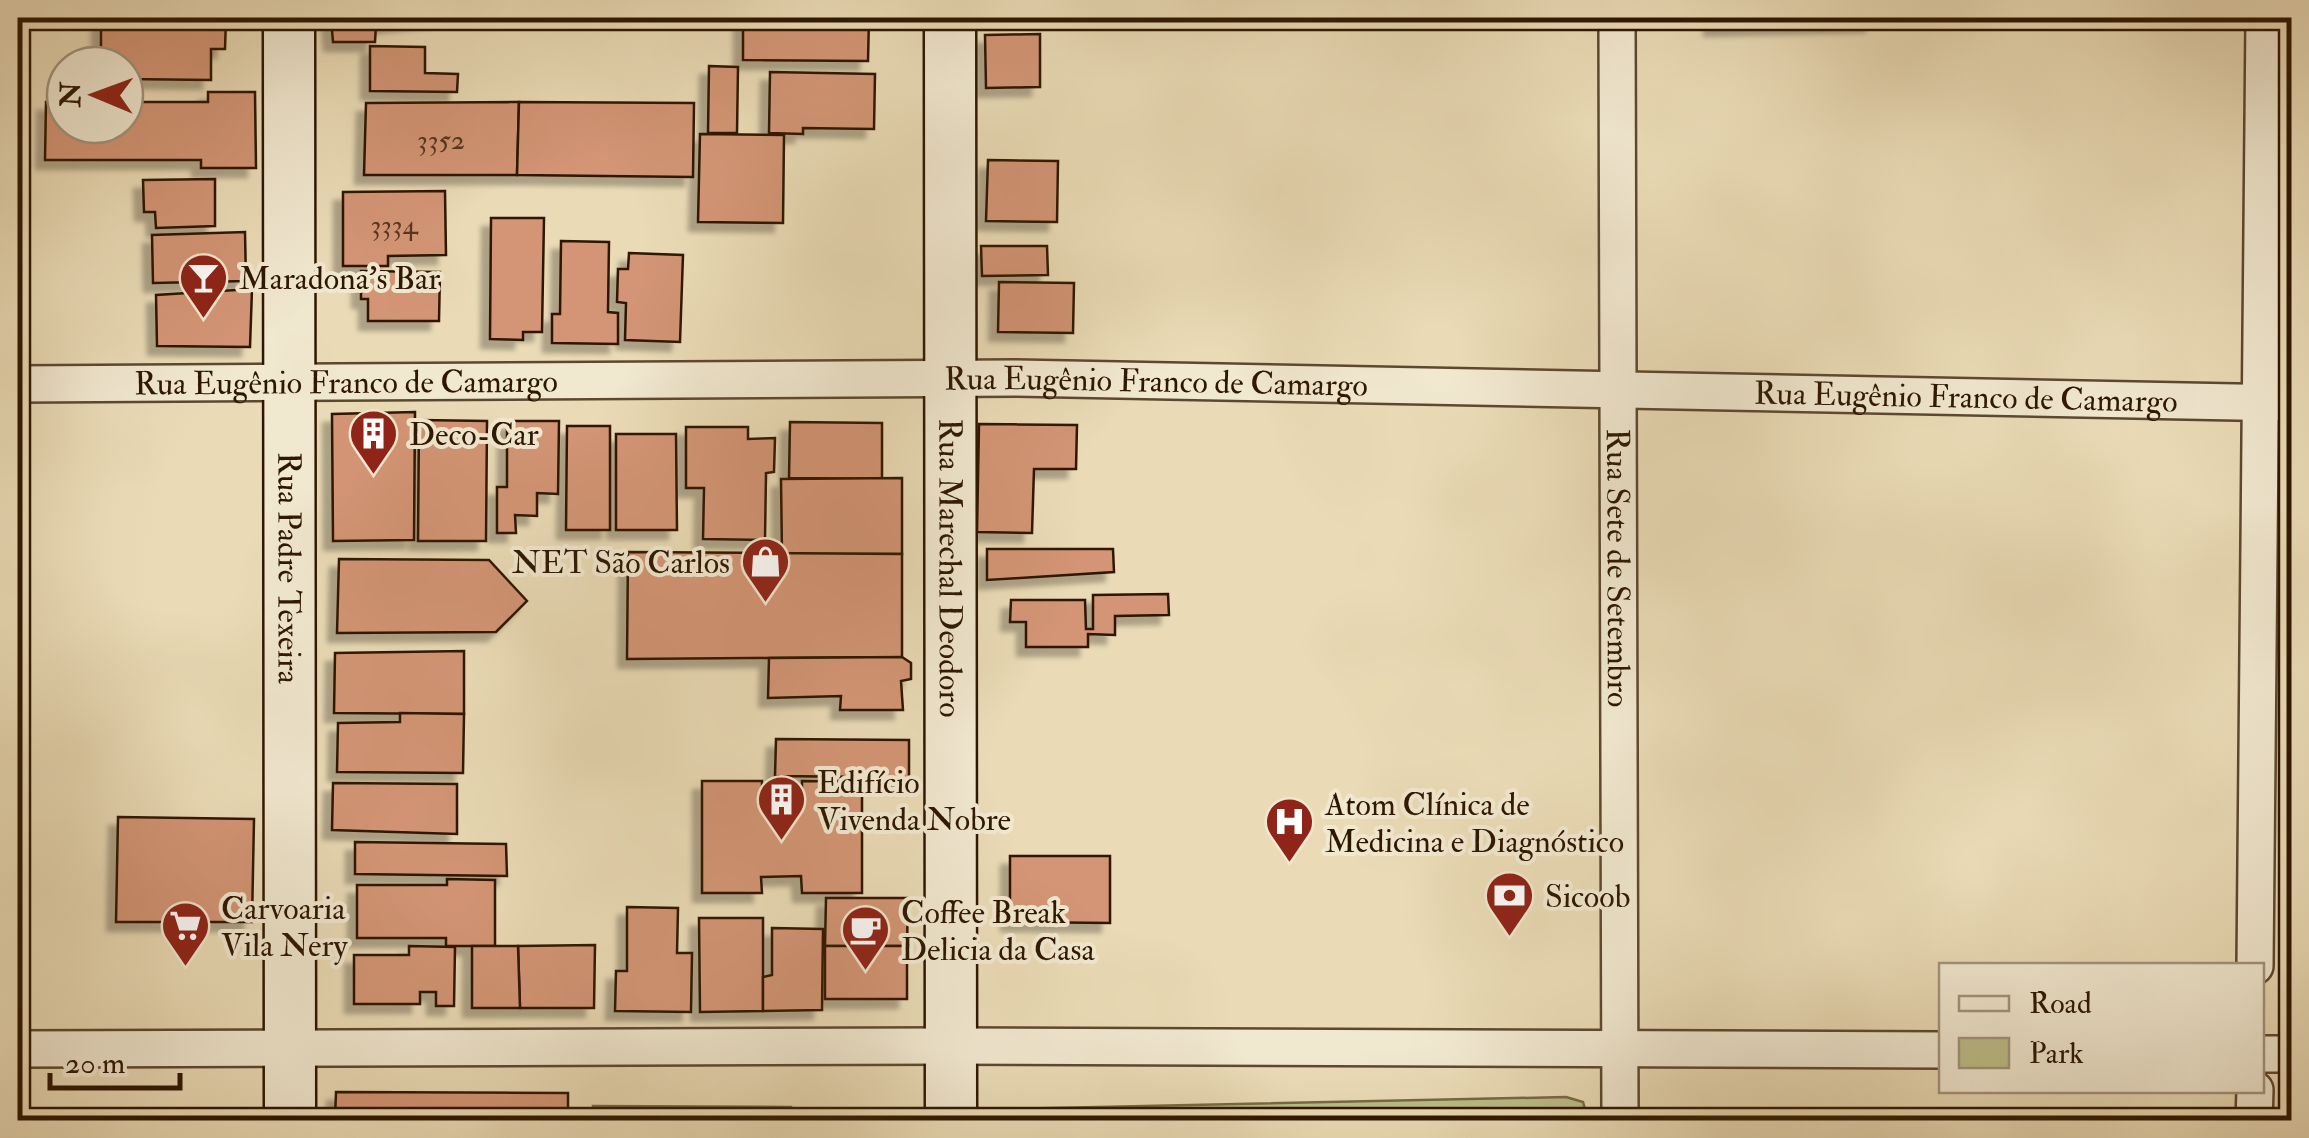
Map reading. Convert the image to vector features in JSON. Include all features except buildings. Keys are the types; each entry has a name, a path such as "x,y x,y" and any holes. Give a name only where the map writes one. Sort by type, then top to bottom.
{"main road":[{"name":"Rua Padre Texeira","path":"290,18 290,1120"},
{"name":"Rua Marechal Deodoro","path":"950,18 951,1120"}],"street":[{"name":"Rua Sete de Setembro","path":"1618,18 1620,1120"},
{"path":"2255,963 2275,402 2264,18"},
{"name":"Rua Eugênio Franco de Camargo","path":"18,384 953,379 2275,402"},
{"path":"18,1049 952,1046 1939,1050"},
{"path":"2264,1054 2292,1054"},
{"path":"2254,1093 2254,1120"}],"green space":[{"path":"1566,1097 1583,1102 1588,1120 988,1120 1003,1109"},
{"path":"593,1106 791,1107 791,1120 593,1120"}],"place":[{"name":"Maradona's Bar","path":"204,320"},
{"name":"Deco-Car","path":"374,476"},
{"name":"NET São Carlos","path":"765,604"},
{"name":"Edifício Vivenda Nobre","path":"782,842"},
{"name":"Atom Clínica de Medicina e Diagnóstico","path":"1290,864"},
{"name":"Sicoob","path":"1510,938"},
{"name":"Carvoaria Vila Nery","path":"186,968"},
{"name":"Coffee Break Delicia da Casa","path":"866,972"}]}
